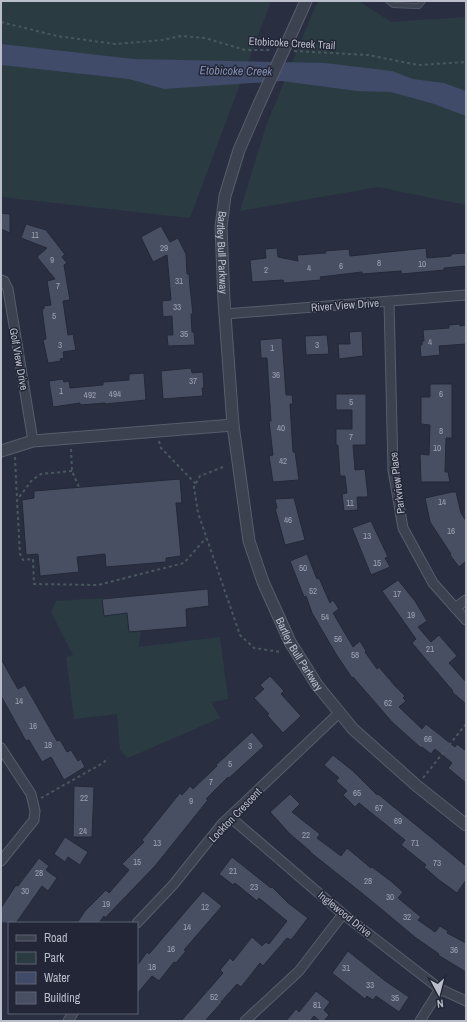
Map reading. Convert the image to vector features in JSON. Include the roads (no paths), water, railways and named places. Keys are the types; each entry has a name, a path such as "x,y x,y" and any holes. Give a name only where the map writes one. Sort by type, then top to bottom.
{"street":[{"name":"Bartley Bull Parkway","path":"306,1 239,150 225,196 221,227 225,314 233,425 250,542 263,582 290,642 317,686 353,729 417,786 466,825"},
{"name":"Golf View Drive","path":"1,280 4,281 8,289 34,441"},
{"name":"River View Drive","path":"225,314 466,295"},
{"name":"Parkview Place","path":"389,302 393,470 403,528 433,583 466,620"},
{"path":"1,451 34,441 233,425"},
{"path":"455,608 466,600"},
{"name":"Lockton Crescent","path":"138,922 173,885 222,824 339,713"},
{"path":"1,748 31,794 35,812 34,820 1,861"},
{"name":"Inglewood Drive","path":"230,816 343,914 440,989 466,1001"},
{"path":"245,1021 299,971 343,914"},
{"path":"420,1021 440,989"}],"lane":[{"path":"388,1 394,5 419,6 423,1"}],"water":[{"name":"Etobicoke Creek","path":"1,44 134,59 325,63 392,71 413,79 444,83 466,91 466,116 434,104 391,92 357,91 282,81 164,89 129,79 1,65"}]}
